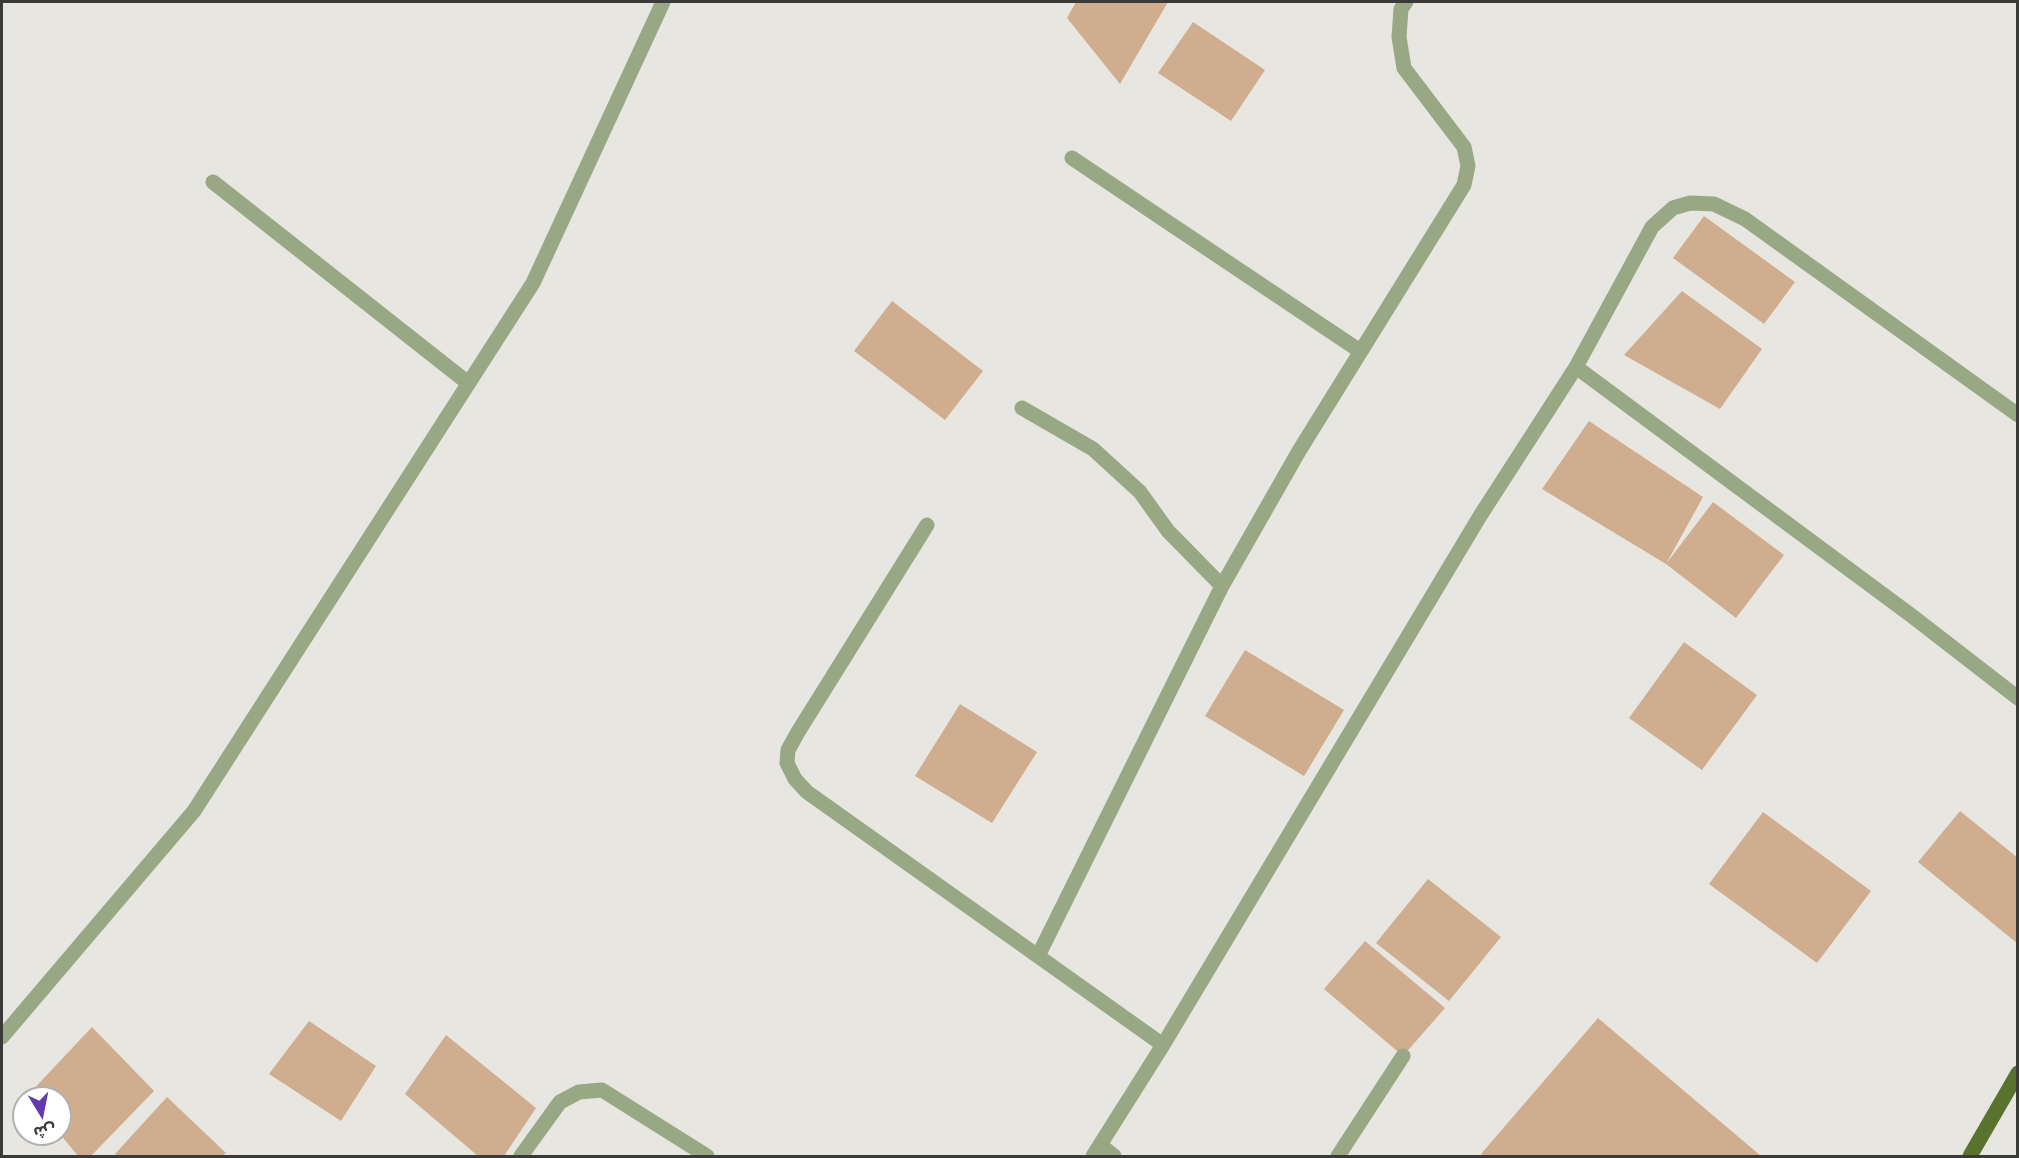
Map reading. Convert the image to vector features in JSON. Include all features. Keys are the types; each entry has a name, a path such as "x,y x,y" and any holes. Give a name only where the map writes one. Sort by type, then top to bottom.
{"main road":[{"path":"1970,1156 2018,1073"}],"street":[{"path":"2,1037 194,811 533,283 663,2"},
{"path":"1038,956 1222,586 1299,451 1464,185 1468,166 1464,147 1404,68 1399,37 1401,9 1406,2"},
{"path":"1072,158 1360,351"},
{"path":"213,182 468,383"},
{"path":"1114,1156 1096,1151 1163,1045 1480,516 1576,367 1652,227 1673,208 1690,202 1714,204 1745,219 2018,415"},
{"path":"1576,367 1912,616 2018,698"},
{"path":"1022,408 1093,449 1140,492 1168,531 1222,586"},
{"path":"927,525 798,732 788,750 787,763 795,780 807,792 1163,1045"},
{"path":"1338,1156 1403,1056"},
{"path":"521,1156 560,1102 579,1092 602,1090 707,1156"}],"building":[{"path":"1076,2 1168,2 1120,84 1067,18"},
{"path":"1193,22 1265,70 1231,121 1158,73"},
{"path":"1704,216 1795,282 1764,324 1673,258"},
{"path":"1682,291 1762,349 1720,409 1624,355"},
{"path":"892,301 983,371 945,420 854,351"},
{"path":"1589,421 1703,497 1666,564 1542,489"},
{"path":"1713,502 1784,555 1736,618 1666,564"},
{"path":"1684,642 1757,695 1702,770 1629,718"},
{"path":"1245,650 1344,710 1304,776 1205,716"},
{"path":"960,704 1037,752 992,823 915,776"},
{"path":"1960,811 2018,858 2018,944 1918,862"},
{"path":"1763,812 1871,891 1817,963 1709,884"},
{"path":"1428,879 1501,937 1449,1001 1376,943"},
{"path":"1365,941 1445,1008 1403,1056 1324,989"},
{"path":"1598,1018 1761,1156 1484,1156 1481,1154"},
{"path":"309,1021 376,1066 341,1121 269,1074"},
{"path":"92,1027 154,1091 91,1156 78,1156 70,1146 72,1146 72,1086 36,1086"},
{"path":"446,1035 536,1108 504,1156 478,1156 405,1094"},
{"path":"167,1097 226,1153 222,1156 118,1156 115,1154"}]}
